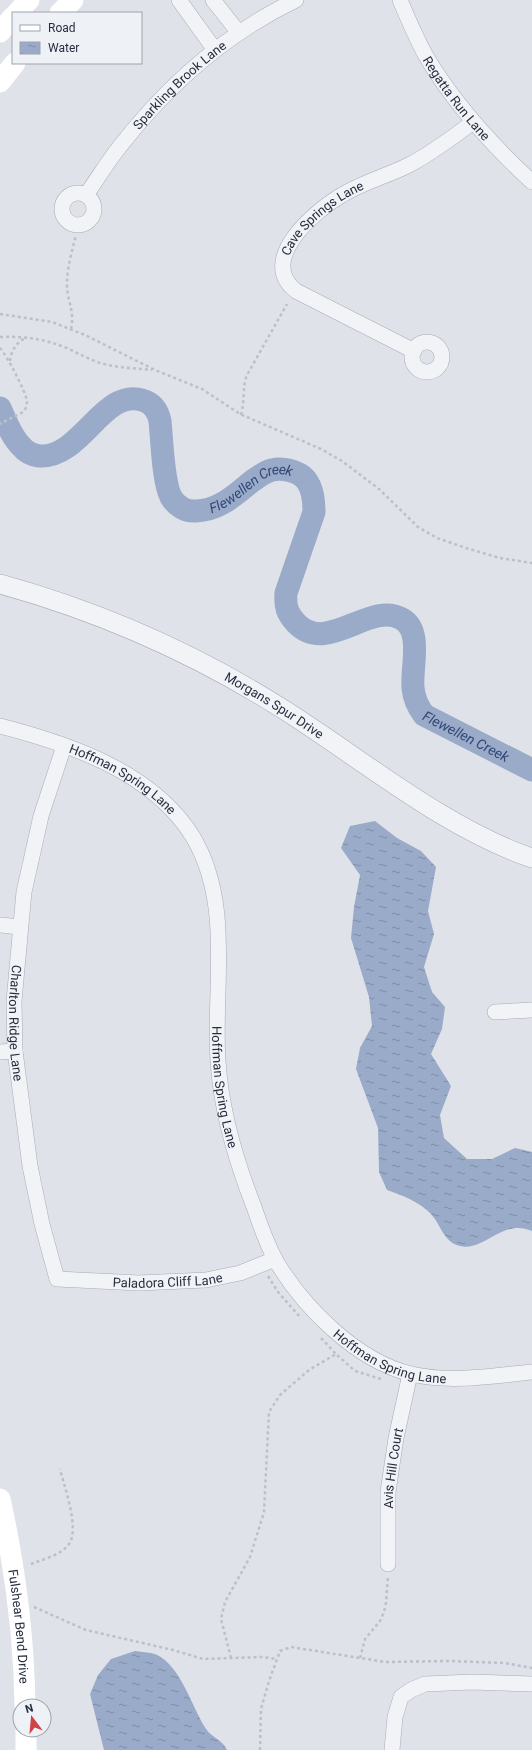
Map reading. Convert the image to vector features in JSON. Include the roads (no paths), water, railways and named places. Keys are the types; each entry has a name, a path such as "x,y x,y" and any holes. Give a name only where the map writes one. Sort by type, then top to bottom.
{"main road":[{"path":"17,12 29,0"},
{"path":"61,12 73,0"},
{"path":"0,32 12,18"},
{"path":"0,82 15,64"},
{"name":"Fulshear Bend Drive","path":"0,1499 9,1543 18,1605 26,1698"},
{"path":"26,1738 26,1750"}],"street":[{"path":"179,0 215,50"},
{"path":"213,0 239,33"},
{"name":"Sparkling Brook Lane","path":"86,195 120,145 153,107 189,72 215,50 239,33 296,0"},
{"name":"Regatta Run Lane","path":"400,0 426,55 442,81 473,122 504,157 532,182"},
{"name":"Cave Springs Lane","path":"414,351 296,291 288,284 284,276 284,254 294,237 302,228 333,200 352,189 420,158 440,146 473,122"},
{"name":"Morgans Spur Drive","path":"0,584 104,618 212,668 247,687 412,795 463,826 501,845 532,858"},
{"name":"Hoffman Spring Lane","path":"0,726 64,746 117,768 147,787 172,810 189,832 206,863 214,892 218,930 218,1063 223,1102 235,1151 248,1192 275,1259 291,1284 334,1330 359,1350 378,1360 409,1380 532,1372"},
{"name":"Charlton Ridge Lane","path":"57,1279 42,1224 7,1052 14,1001 24,892 41,816 64,746"},
{"path":"0,925 20,927"},
{"path":"495,1012 532,1010"},
{"name":"Paladora Cliff Lane","path":"57,1279 138,1283 206,1280 240,1273 275,1259"},
{"name":"Avis Hill Court","path":"388,1564 388,1492 396,1438 409,1380"},
{"path":"392,1750 395,1717 402,1697 411,1690 425,1684 472,1682 532,1684"}],"water":[{"path":"375,821 397,838 421,851 436,867 428,911 434,934 424,967 432,992 445,1007 442,1029 431,1054 451,1086 440,1115 444,1138 467,1159 492,1159 515,1148 532,1152 532,1231 521,1228 512,1229 469,1247 454,1244 446,1237 434,1217 426,1209 410,1199 387,1190 379,1172 378,1128 356,1069 360,1048 372,1026 369,997 351,938 354,907 360,875 341,848 350,826"},
{"path":"135,1651 151,1653 161,1657 169,1664 177,1674 206,1729 223,1744 227,1750 104,1750 90,1694 98,1675 111,1659"}],"waterway":[{"name":"Flewellen Creek","path":"0,408 17,442 27,451 39,456 54,454 67,447 103,413 115,404 128,399 146,401 152,405 158,414 160,421 162,449 168,490 176,503 182,508 192,511 204,510 219,505 269,471 282,469 299,474 307,481 313,496 314,512 286,593 287,610 296,623 308,632 321,634 335,631 376,616 390,615 402,619 412,632 415,650 413,680 414,692 417,703 424,715 532,770"}]}
